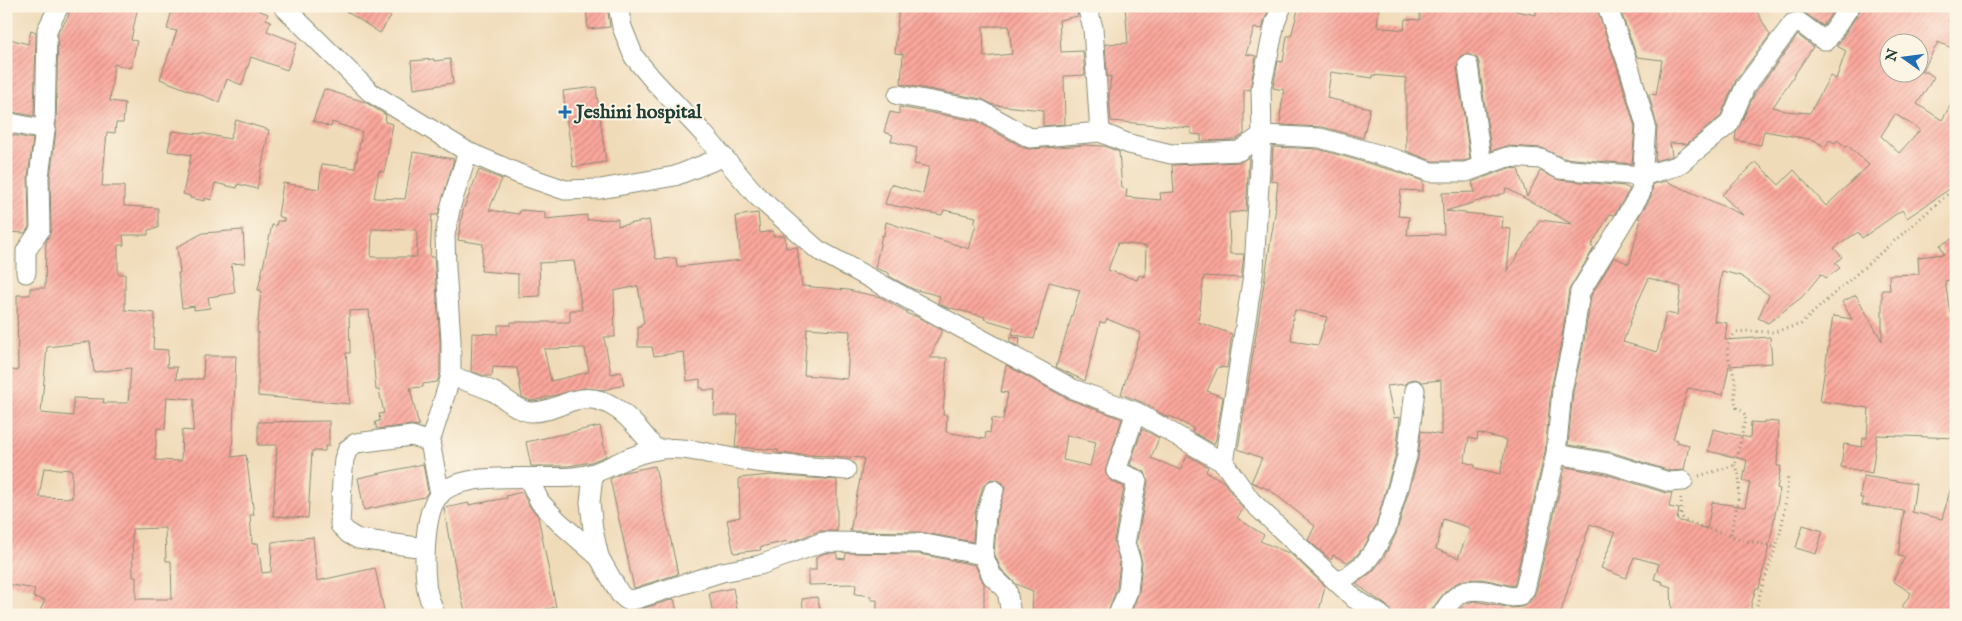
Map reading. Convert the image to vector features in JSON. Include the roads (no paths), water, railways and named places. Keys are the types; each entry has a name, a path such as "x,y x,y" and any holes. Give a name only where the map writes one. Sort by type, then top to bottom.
{"street":[{"path":"26,273 26,251 40,230 39,177 45,130 47,30 59,6"},
{"path":"283,6 370,92 468,152 520,174 566,190 600,189 675,176 723,157"},
{"path":"618,6 622,27 634,56 654,81 757,196 818,250 1073,389 1136,412 1224,463 1251,501 1355,599 1381,615"},
{"path":"1087,6 1093,28 1100,132"},
{"path":"1224,463 1254,268 1262,135 1261,88 1275,23 1282,6"},
{"path":"1442,615 1451,600 1463,592 1484,591 1513,598 1520,596 1525,589 1556,454 1562,390 1572,345 1580,292 1640,192 1646,126 1630,70 1607,6"},
{"path":"898,96 980,110 1030,138 1100,132 1129,144 1171,154 1239,151 1262,135 1320,138 1395,159 1430,172 1466,172 1507,157 1541,158 1560,169 1641,176 1677,166 1729,124 1745,87 1793,23 1799,22 1823,40 1827,40 1850,6"},
{"path":"1468,66 1482,166"},
{"path":"6,122 45,130"},
{"path":"440,495 430,442 450,376 451,340 445,235 451,205 468,152"},
{"path":"450,376 495,393 531,412 538,412 577,400 599,400 608,403 631,419 656,450"},
{"path":"1338,584 1364,564 1374,551 1386,529 1407,456 1415,390"},
{"path":"1118,615 1128,591 1131,562 1125,543 1137,480 1116,471 1136,412"},
{"path":"425,548 358,539 349,534 340,525 340,512 343,466 348,449 356,443 412,436 430,442"},
{"path":"435,615 426,584 425,548 428,520 440,495 457,485 500,478 573,478 593,475 628,458 656,450 682,449 756,462 846,470"},
{"path":"1556,454 1608,463 1669,482 1683,480"},
{"path":"593,475 590,502 592,530 600,558 620,594 627,600 636,600 722,572 760,566 823,542 920,542 983,555"},
{"path":"528,478 540,502 559,522 600,558"},
{"path":"994,490 986,514 983,555 992,576 1007,590 1011,615"}],"place":[{"name":"Jeshini hospital","path":"565,112"}]}
